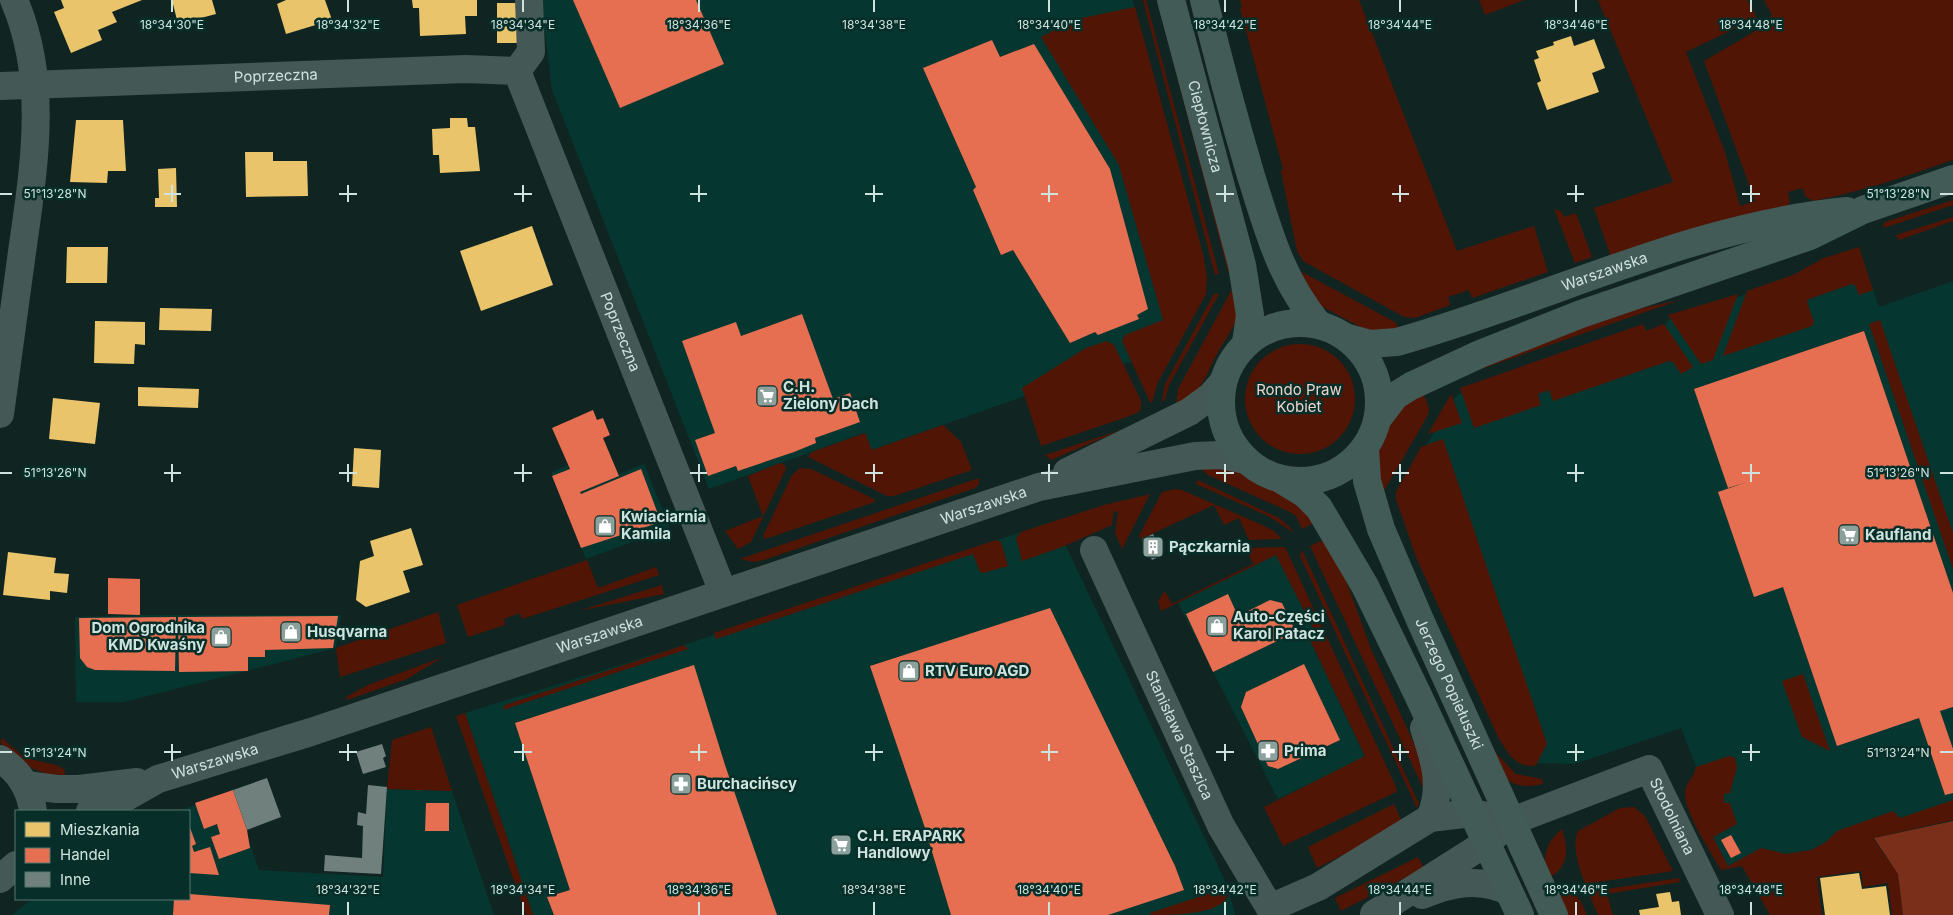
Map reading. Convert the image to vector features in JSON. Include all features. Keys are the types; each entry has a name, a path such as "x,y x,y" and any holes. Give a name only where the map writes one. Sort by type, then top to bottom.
{"main road":[{"name":"Ciepłownicza","path":"1171,0 1198,108 1239,252 1250,315 1246,343"},
{"path":"1204,0 1237,129 1273,244 1295,294 1318,324"},
{"name":"Warszawska","path":"1379,417 1395,396 1411,386 1480,354 1581,314 1810,236 1863,210 1953,179"},
{"name":"Warszawska","path":"1348,338 1370,344 1397,342 1714,235 1804,215 1863,210"},
{"path":"1282,480 1297,482 1328,476 1355,460 1365,448 1379,417 1379,394 1371,366 1364,354 1348,338 1318,324 1292,323 1273,327 1246,343 1228,366 1223,382 1220,403 1222,419 1235,448 1246,460 1269,475 1282,480 1305,494 1319,508 1365,586 1520,915"},
{"name":"Jerzego Popiełuszki","path":"1365,448 1367,481 1381,529 1420,620 1554,915"}],"street":[{"path":"0,414 35,150 36,84 29,41 14,0"},
{"path":"517,71 531,52 529,0"},
{"name":"Poprzeczna","path":"0,86 466,69 517,71 723,592"},
{"name":"Warszawska","path":"1039,487 1189,412 1211,396 1223,382"},
{"name":"Warszawska","path":"26,785 57,789 79,789 158,779 311,732 1039,487 1195,456 1220,455 1246,460"},
{"name":"Stanisława Staszica","path":"1094,550 1221,826 1272,912"},
{"path":"1400,657 1432,753 1438,780 1435,806 1430,818"},
{"path":"0,758 13,768 26,785 33,810"},
{"name":"Stodolniana","path":"1512,821 1649,769 1720,915"},
{"name":"Warszawska","path":"93,810 128,796 158,779"},
{"path":"1272,912 1318,887 1430,818 1472,814 1512,821"},
{"path":"1373,914 1486,843 1512,821"},
{"path":"0,879 15,866"},
{"path":"1373,914 1444,886 1461,882 1489,884 1508,891"}],"shaded area":[{"path":"541,0 1133,0 1147,60 1163,152 1163,351 1025,396 871,450 864,433 709,489 552,90"},
{"path":"1859,250 1879,307 1953,281 1953,817 1723,870 1704,835 1697,769 1681,728 1575,764 1534,763 1398,497 1451,401 1464,390 1664,327 1671,316 1723,302 1794,278"},
{"path":"644,464 670,528 586,559 551,473 567,465 579,490"},
{"path":"1054,521 1228,887 1235,915 533,915 465,713 684,645"},
{"path":"1276,555 1317,636 1310,640 1365,757 1278,799 1178,603"},
{"path":"140,615 341,615 336,648 124,702 76,702 75,617"},
{"path":"387,789 452,791 494,915 12,915 31,900 190,900 190,810 182,810 232,791 259,870 383,877"},
{"path":"1953,821 1953,915 1903,915 1898,874 1874,838"}],"green space":[{"path":"1143,0 1146,0 1219,274 1215,275"},
{"path":"1157,0 1160,0 1234,271 1228,272"},
{"path":"1240,0 1359,0 1457,251 1534,226 1548,272 1472,298 1469,290 1448,297 1450,305 1415,318 1404,317 1303,261 1297,251 1281,171 1283,169 1240,8 1242,7"},
{"path":"1479,0 1524,0 1485,15"},
{"path":"1598,0 1747,0 1757,18 1686,52 1725,152 1740,206 1755,201 1704,61 1764,26 1772,15 1764,0 1953,0 1953,160 1901,178 1813,201 1805,196 1803,188 1788,192 1790,202 1788,206 1611,257 1594,208 1673,182"},
{"path":"1135,7 1203,254 1207,277 1206,294 1158,382 1152,403 1122,341 1125,335 1163,320 1119,165 1041,37 1077,19"},
{"path":"1953,200 1953,205 1884,228 1885,222"},
{"path":"1554,209 1562,212 1564,217 1576,213 1592,257 1575,263"},
{"path":"1953,217 1953,221 1899,240 1896,235"},
{"path":"1859,247 1873,290 1859,295 1855,285 1852,284 1809,299 1807,302 1814,322 1812,326 1723,356 1747,291 1793,275 1824,258"},
{"path":"1300,271 1395,322 1401,331 1380,334 1362,328 1323,307 1314,301"},
{"path":"1236,290 1239,308 1230,332 1201,385 1176,405 1178,389 1231,291"},
{"path":"1214,294 1219,294 1169,385 1165,400 1162,402 1165,384"},
{"path":"1738,294 1713,360 1701,364 1668,315"},
{"path":"1680,300 1458,377 1604,316"},
{"path":"1880,320 1953,533 1953,569 1869,324"},
{"path":"1643,324 1646,331 1664,324 1693,367 1681,374 1673,362 1669,361 1553,401 1549,390 1538,394 1541,405 1474,428 1460,388"},
{"path":"1107,341 1114,345 1141,401 1139,412 1041,446 1022,388 1086,348"},
{"name":"Rondo Praw Kobiet","path":"1300,344 1321,348 1339,360 1351,378 1355,399 1351,420 1339,438 1321,450 1300,454 1279,450 1261,438 1249,420 1245,399 1249,378 1261,360 1279,348"},
{"path":"1423,393 1429,408 1428,415 1385,489 1379,492 1379,449 1392,421 1404,405"},
{"path":"1451,394 1462,423 1428,434"},
{"path":"943,425 961,442 972,470 894,496 887,496 808,457 812,452 865,433 872,450"},
{"path":"1124,429 1051,460 1045,455"},
{"path":"1443,439 1547,744 1536,765 1523,765 1513,759 1498,737 1416,557 1396,499 1396,492 1421,447"},
{"path":"780,463 784,464 786,469 751,542 738,549 725,531 763,516 748,476"},
{"path":"1199,467 1237,470 1258,483 1291,497 1314,523 1302,529 1296,516 1290,512 1208,475"},
{"path":"800,468 811,469 874,499 875,502 765,539 763,536 792,475"},
{"path":"979,478 979,484 975,488 764,560 754,562 740,559"},
{"path":"1198,480 1279,518 1294,533 1268,516 1196,484"},
{"path":"1175,489 1182,490 1262,525 1274,531 1282,539 1249,540 1239,518 1224,525 1214,505 1141,539 1139,536 1162,492"},
{"path":"1150,494 1122,549 1115,533 1118,512 1114,511 1112,525 1062,547 1022,561 1016,538 1021,532 1104,505"},
{"path":"1325,539 1345,578 1371,649 1420,757 1423,768 1424,790 1310,546"},
{"path":"996,540 1001,542 1008,566 983,573 980,572 973,554 716,639 714,633"},
{"path":"1285,547 1397,789 1396,792 1283,846 1264,807 1365,756 1310,640 1317,636 1276,555 1161,611 1158,601 1165,591 1172,604 1253,564 1246,548"},
{"path":"1302,550 1419,804 1417,808 1300,556"},
{"path":"587,560 598,588 656,567 659,575 522,619 520,613 504,619 505,625 468,637 457,605"},
{"path":"1409,568 1494,751 1516,774 1542,779 1543,784 1519,785 1509,781 1500,772"},
{"path":"662,585 664,594 578,611"},
{"path":"438,612 446,643 340,677 336,648"},
{"path":"684,645 688,649 503,710 505,705"},
{"path":"443,657 407,679 347,700 346,697 368,685"},
{"path":"1803,674 1830,751 1802,737 1782,681"},
{"path":"465,713 533,915 526,915 456,716"},
{"path":"431,727 452,791 387,789 392,740"},
{"path":"2,738 25,758 56,765 64,769 66,780 38,771 21,762 0,742"},
{"path":"1729,756 1735,758 1737,767 1730,793 1724,794 1724,803 1730,803 1737,824 1713,837 1728,866 1761,848 1786,854 1811,850 1826,842 1837,831 1893,811 1900,818 1953,800 1953,820 1873,838 1898,874 1903,915 1892,915 1888,883 1863,887 1861,871 1817,877 1822,915 1770,915 1742,866 1721,870 1688,810 1685,792 1696,767"},
{"path":"1394,804 1402,822 1396,828 1317,868 1308,847"},
{"path":"1634,807 1645,816 1673,871 1585,884 1575,844 1578,831 1620,808"},
{"path":"1562,829 1566,844 1565,858 1560,870 1547,879 1546,851 1556,834"},
{"path":"1418,857 1424,868 1341,911 1335,898"},
{"path":"1679,878 1680,882 1607,894 1613,915 1598,915 1588,892"},
{"path":"1228,887 1227,896 1222,903 1200,912 1174,915 1151,915 1150,913"},
{"path":"1564,892 1577,896 1587,915 1564,915 1556,897"}],"building: Mieszkania":[{"path":"61,0 142,0 112,12 117,22 98,30 102,40 71,53 54,12 64,8"},
{"path":"172,0 212,0 216,14 178,24"},
{"path":"286,0 325,0 332,20 286,34 277,4"},
{"path":"412,0 477,0 477,16 465,16 466,34 420,36 419,8 413,8"},
{"path":"497,3 518,3 519,43 497,43"},
{"path":"1571,36 1574,46 1594,39 1605,68 1592,73 1599,92 1547,110 1537,83 1541,81 1534,60 1539,58 1536,51 1554,45 1553,42"},
{"path":"450,118 467,118 468,127 475,127 480,171 440,173 439,155 433,155 432,129 450,128"},
{"path":"76,120 123,120 126,171 108,171 107,183 70,182"},
{"path":"245,152 273,152 273,161 307,161 308,196 246,197"},
{"path":"176,168 177,207 155,207 155,198 159,198 158,169"},
{"path":"532,226 553,285 481,311 460,251"},
{"path":"67,247 108,247 107,283 66,283"},
{"path":"160,308 212,309 211,331 159,330"},
{"path":"95,321 145,322 145,345 135,344 134,364 94,363"},
{"path":"138,387 199,389 198,408 138,406"},
{"path":"53,398 100,403 95,444 49,439"},
{"path":"354,448 381,450 379,488 352,486"},
{"path":"411,528 423,565 403,571 410,592 366,607 356,600 360,561 374,556 370,541"},
{"path":"8,552 56,558 54,573 69,574 67,593 50,591 50,600 3,595"},
{"path":"1859,873 1862,889 1886,886 1890,915 1825,915 1820,878"},
{"path":"1670,892 1672,902 1679,901 1681,915 1640,915 1639,910 1659,907 1656,894"}],"building: Handel":[{"path":"573,0 696,0 724,64 620,108"},
{"path":"992,40 1000,57 1034,44 1110,169 1148,309 1137,315 1139,319 1098,335 1095,332 1070,343 1013,250 1001,255 973,190 976,187 923,68"},
{"name":"C.H. Zielony Dach","path":"802,314 833,399 850,393 860,422 815,438 816,443 794,452 738,471 736,466 708,476 695,440 715,433 682,341 736,322 741,336"},
{"name":"Kaufland","path":"1864,331 1953,593 1953,707 1940,711 1953,749 1953,793 1945,795 1919,718 1837,746 1783,587 1754,597 1718,492 1747,482 1728,488 1694,389"},
{"path":"593,410 597,420 603,418 610,435 603,438 619,476 580,492 581,494 641,469 661,522 581,548 552,476 570,469 552,428"},
{"path":"108,578 140,579 140,615 108,614"},
{"path":"1228,594 1238,616 1270,600 1282,603 1296,632 1213,672 1186,614"},
{"path":"1050,608 1175,866 1184,890 1108,915 951,915 924,825 870,666"},
{"path":"338,616 333,648 265,650 265,657 248,657 248,671 179,672 178,617"},
{"path":"176,617 175,671 95,670 87,667 80,658 79,618"},
{"path":"1304,664 1340,740 1278,769 1268,766 1241,707 1246,692"},
{"path":"694,665 725,765 777,915 554,915 547,897 570,890 515,723"},
{"path":"233,790 247,830 250,848 219,859 211,837 220,834 217,824 204,829 195,803"},
{"path":"426,803 449,803 449,831 425,831"},
{"path":"190,828 196,844 192,846 194,852 210,847 219,875 190,873"},
{"path":"1731,835 1741,853 1731,858 1721,840"},
{"path":"190,894 330,905 329,915 173,915 174,900 190,900"}],"building: Inne":[{"name":"Pączkarnia","path":"1153,534 1163,555 1152,560 1142,539"},
{"path":"382,744 386,756 383,758 386,767 363,774 356,752"},
{"path":"267,778 281,817 247,830 233,790"},
{"path":"368,785 387,787 381,874 324,871 325,855 362,858 363,826 357,825 358,812 366,814"}],"place":[{"name":"C.H. Zielony Dach","path":"767,396"},
{"name":"Kwiaciarnia Kamila","path":"605,526"},
{"name":"Kaufland","path":"1849,535"},
{"name":"Pączkarnia","path":"1153,547"},
{"name":"Auto-Części Karol Patacz","path":"1217,626"},
{"name":"Husqvarna","path":"291,632"},
{"name":"Dom Ogrodnika KMD Kwaśny","path":"221,637"},
{"name":"RTV Euro AGD","path":"909,671"},
{"name":"Prima","path":"1268,751"},
{"name":"Burchacińscy","path":"681,784"},
{"name":"C.H. ERAPARK Handlowy","path":"841,845"}]}
